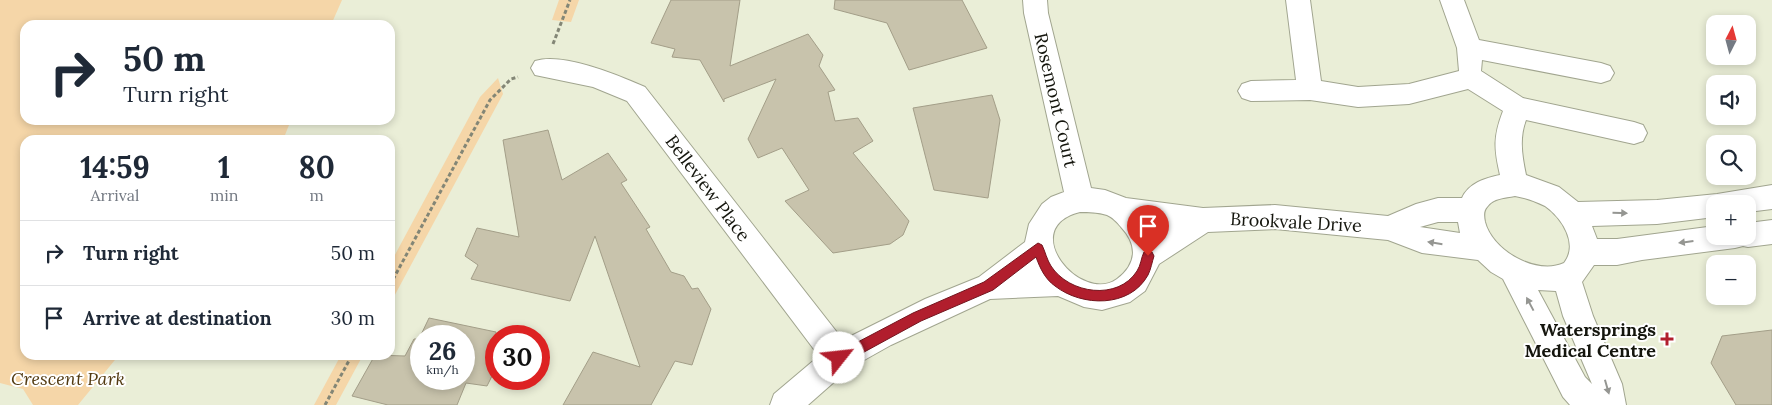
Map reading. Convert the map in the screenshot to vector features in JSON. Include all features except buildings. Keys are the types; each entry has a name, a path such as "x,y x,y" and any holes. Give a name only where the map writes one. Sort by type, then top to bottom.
{"street":[{"name":"Rosemont Court","path":"1035,0 1036,14 1080,200"},
{"path":"1298,0 1310,90"},
{"path":"1452,0 1470,48 1471,78"},
{"path":"1470,48 1602,74"},
{"name":"Belleview Place","path":"544,68 597,77 636,94 839,358"},
{"path":"1251,91 1310,90 1358,97 1409,94 1471,78 1517,107 1634,133"},
{"path":"1515,184 1509,157 1508,132 1517,107"},
{"path":"1515,184 1546,193 1560,202 1572,214 1580,226 1585,240 1585,252 1582,262 1566,276 1550,279 1533,278 1515,273 1497,262 1483,248 1470,222 1471,210 1476,198 1486,190 1499,185 1515,184"},
{"path":"1756,200 1772,198"},
{"path":"1080,200 1098,200 1121,209 1141,228 1147,244 1148,256 1143,272 1133,285 1117,294 1101,296 1081,294 1059,282 1046,269 1038,248 1039,232 1046,219 1058,207 1080,200"},
{"path":"1572,214 1657,212 1706,206"},
{"name":"Brookvale Drive","path":"1121,209 1203,220 1275,217 1352,223 1389,228 1422,241 1483,248"},
{"path":"1389,228 1416,216 1438,210 1471,210"},
{"path":"1148,256 1203,220"},
{"path":"1756,234 1772,232"},
{"path":"1585,252 1617,252 1706,239"},
{"path":"785,405 839,358 917,317 988,286 1038,248"},
{"path":"1515,273 1574,387 1591,405"},
{"path":"1566,276 1585,335 1607,384 1611,405"},
{"path":"988,286 1059,282"}],"path":[{"path":"395,276 490,100 511,79 544,68 570,0"},
{"path":"325,405 349,360"}],"green space":[{"name":"Crescent Park","path":"0,0 342,0 333,20 20,20 20,125 289,125 285,135 20,135 20,360 115,360 78,405 33,405 23,389 0,383"},
{"path":"559,0 579,0 571,22 552,20"},
{"path":"498,78 503,94 395,295 395,255 480,97"},
{"path":"338,360 360,360 336,405 314,405"}],"place":[{"name":"Watersprings Medical Centre","path":"1667,339"}],"route":[{"path":"839,358 917,317 988,286 1038,248 1046,269 1059,282 1081,294 1101,296 1117,294 1133,285 1143,272 1148,256"}]}
